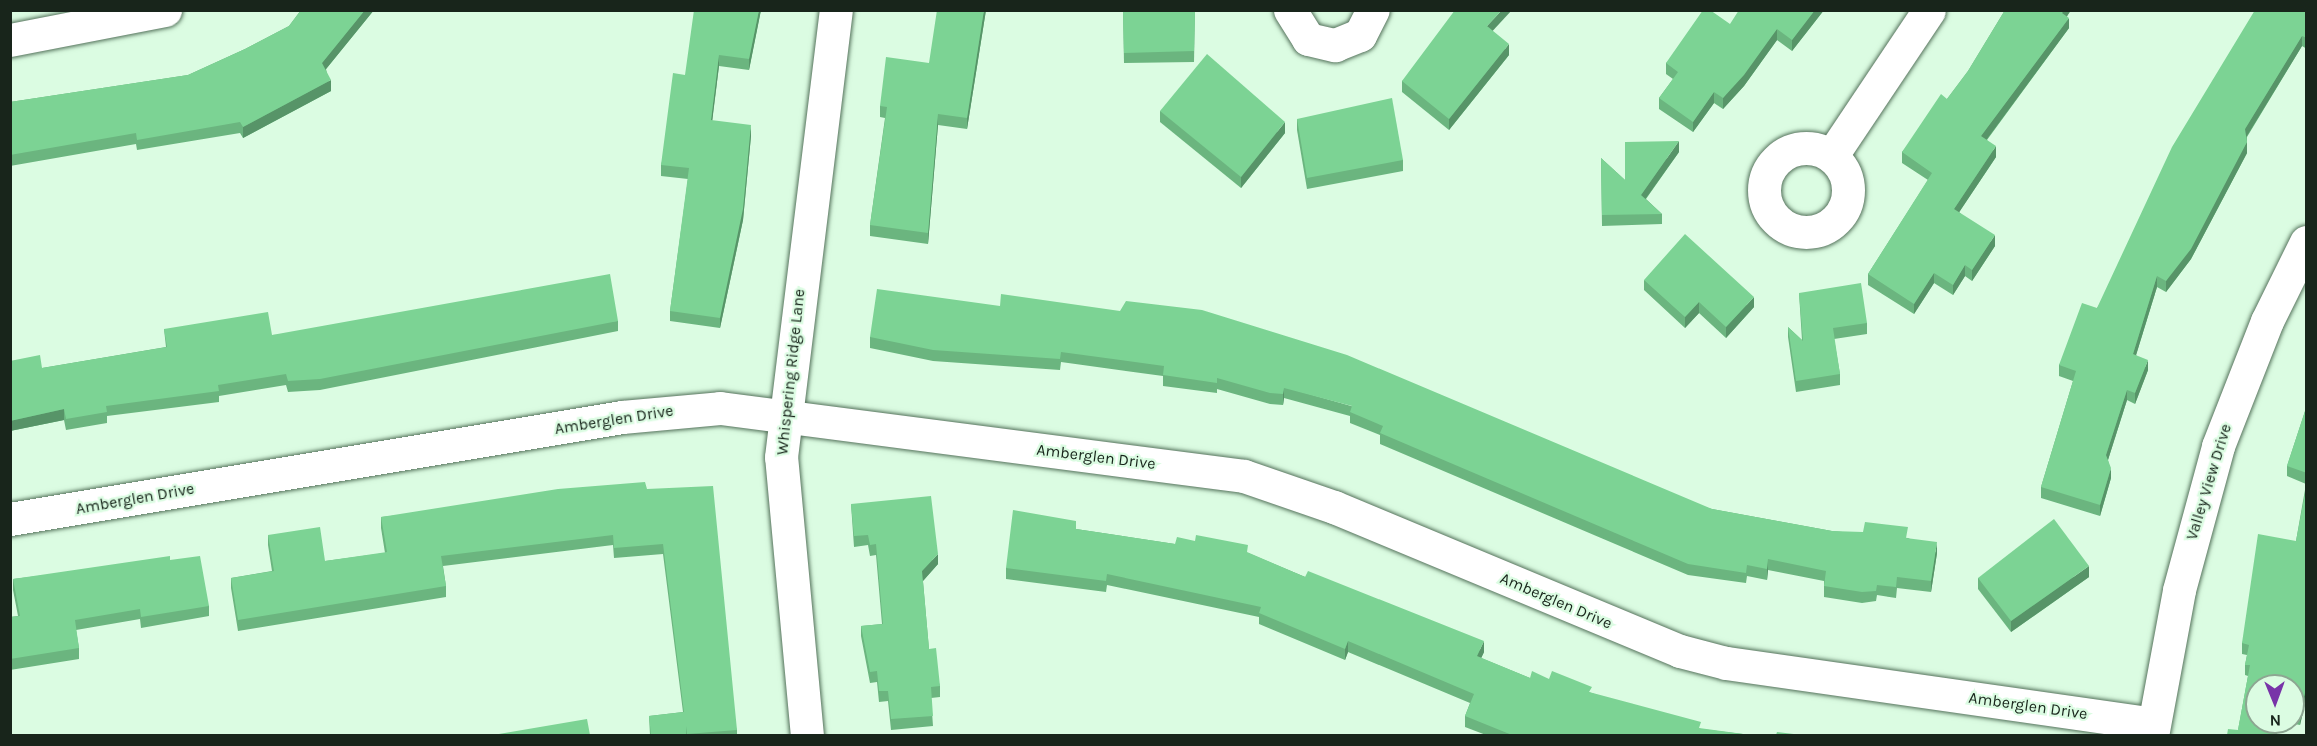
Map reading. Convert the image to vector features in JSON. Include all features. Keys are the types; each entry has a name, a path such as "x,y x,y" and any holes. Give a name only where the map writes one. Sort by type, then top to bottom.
{"street":[{"path":"10,40 165,10"},
{"name":"Whispering Ridge Lane","path":"807,735 783,502 784,415 836,10"},
{"path":"1290,10 1308,39 1335,45 1360,35 1373,10"},
{"path":"1832,155 1929,10"},
{"name":"Valley View Drive","path":"2152,729 2179,590 2218,446 2267,321 2307,242"},
{"name":"Amberglen Drive","path":"10,519 675,410 720,408 1244,476 1324,503 1680,651 1726,663 2152,729"}],"building":[{"path":"301,10 365,10 322,63 331,80 243,127 240,122 137,140 136,133 10,155 10,102 188,75 289,26"},
{"path":"694,10 759,10 749,59 719,55 711,120 751,125 743,209 720,318 670,311 689,168 661,165 673,73 685,75"},
{"path":"937,10 984,10 967,118 938,114 928,233 870,225 887,107 880,106 886,57 929,63"},
{"path":"1123,10 1195,10 1194,51 1124,53"},
{"path":"1455,10 1502,10 1487,26 1509,44 1449,119 1402,81"},
{"path":"1703,10 1710,10 1730,24 1739,10 1815,10 1792,40 1777,29 1744,75 1723,98 1714,92 1693,122 1659,98 1678,72 1666,63"},
{"path":"2005,10 2064,10 2062,13 2069,18 1981,136 1996,146 1954,209 1995,235 1972,270 1965,265 1953,285 1934,273 1914,304 1868,274 1932,173 1902,152 1941,94 1947,99 1968,71"},
{"path":"2255,10 2307,10 2307,38 2302,36 2245,129 2247,142 2191,249 2166,281 2157,276 2133,354 2148,360 2135,393 2127,390 2106,455 2111,468 2100,505 2041,487 2076,371 2059,365 2082,303 2097,308 2172,147"},
{"path":"1207,54 1285,122 1241,177 1160,111"},
{"path":"1392,98 1403,160 1307,178 1297,119"},
{"path":"1679,141 1641,195 1662,214 1602,215 1601,158 1625,180 1625,142"},
{"path":"1685,234 1754,297 1726,327 1699,302 1685,317 1644,280"},
{"path":"610,274 618,321 320,379 288,381 286,374 218,385 219,391 106,406 107,412 66,419 64,409 10,421 10,361 40,355 42,368 167,347 164,329 268,312 272,335"},
{"path":"1861,283 1867,323 1833,328 1840,374 1796,381 1788,327 1803,341 1799,293"},
{"path":"877,289 1000,306 1001,294 1120,311 1126,301 1202,310 1347,355 1712,509 1832,531 1863,532 1865,522 1908,527 1906,538 1937,542 1931,581 1897,577 1896,587 1877,585 1876,591 1862,592 1824,586 1826,571 1768,559 1767,569 1747,565 1746,573 1688,564 1380,433 1383,426 1350,412 1352,406 1284,388 1283,394 1270,393 1217,378 1217,383 1163,375 1164,366 1061,352 1060,359 933,350 870,337"},
{"path":"2307,405 2307,473 2287,466"},
{"path":"645,482 647,489 713,486 737,730 687,734 686,726 686,735 651,735 649,716 684,712 663,544 614,548 613,535 441,556 446,586 238,620 231,578 274,571 268,535 320,527 325,561 387,552 381,517 558,489"},
{"path":"2307,483 2307,684 2305,693 2305,674 2248,674 2250,665 2245,665 2249,645 2242,643 2258,534 2296,541"},
{"path":"931,496 938,554 922,571 929,649 936,648 940,686 931,687 933,716 891,719 888,691 879,691 877,671 870,672 861,626 883,624 876,544 870,545 868,535 854,536 851,504"},
{"path":"1013,510 1076,521 1076,529 1175,544 1177,537 1195,541 1196,535 1248,545 1247,552 1305,577 1308,571 1484,641 1477,656 1530,678 1532,671 1549,679 1552,671 1592,687 1589,692 1701,722 1699,728 1751,735 1512,735 1465,716 1474,694 1348,641 1345,649 1259,613 1261,607 1107,574 1106,581 1006,568"},
{"path":"2054,519 2089,566 2011,621 1978,578"},
{"path":"170,556 170,560 200,556 209,606 141,617 140,609 75,620 79,648 10,659 10,617 20,616 13,579"},
{"path":"2245,692 2245,734 2277,735 2227,735 2228,729 2238,730"},
{"path":"587,719 590,735 493,735"},
{"path":"1777,732 1802,735 1776,735"}]}
